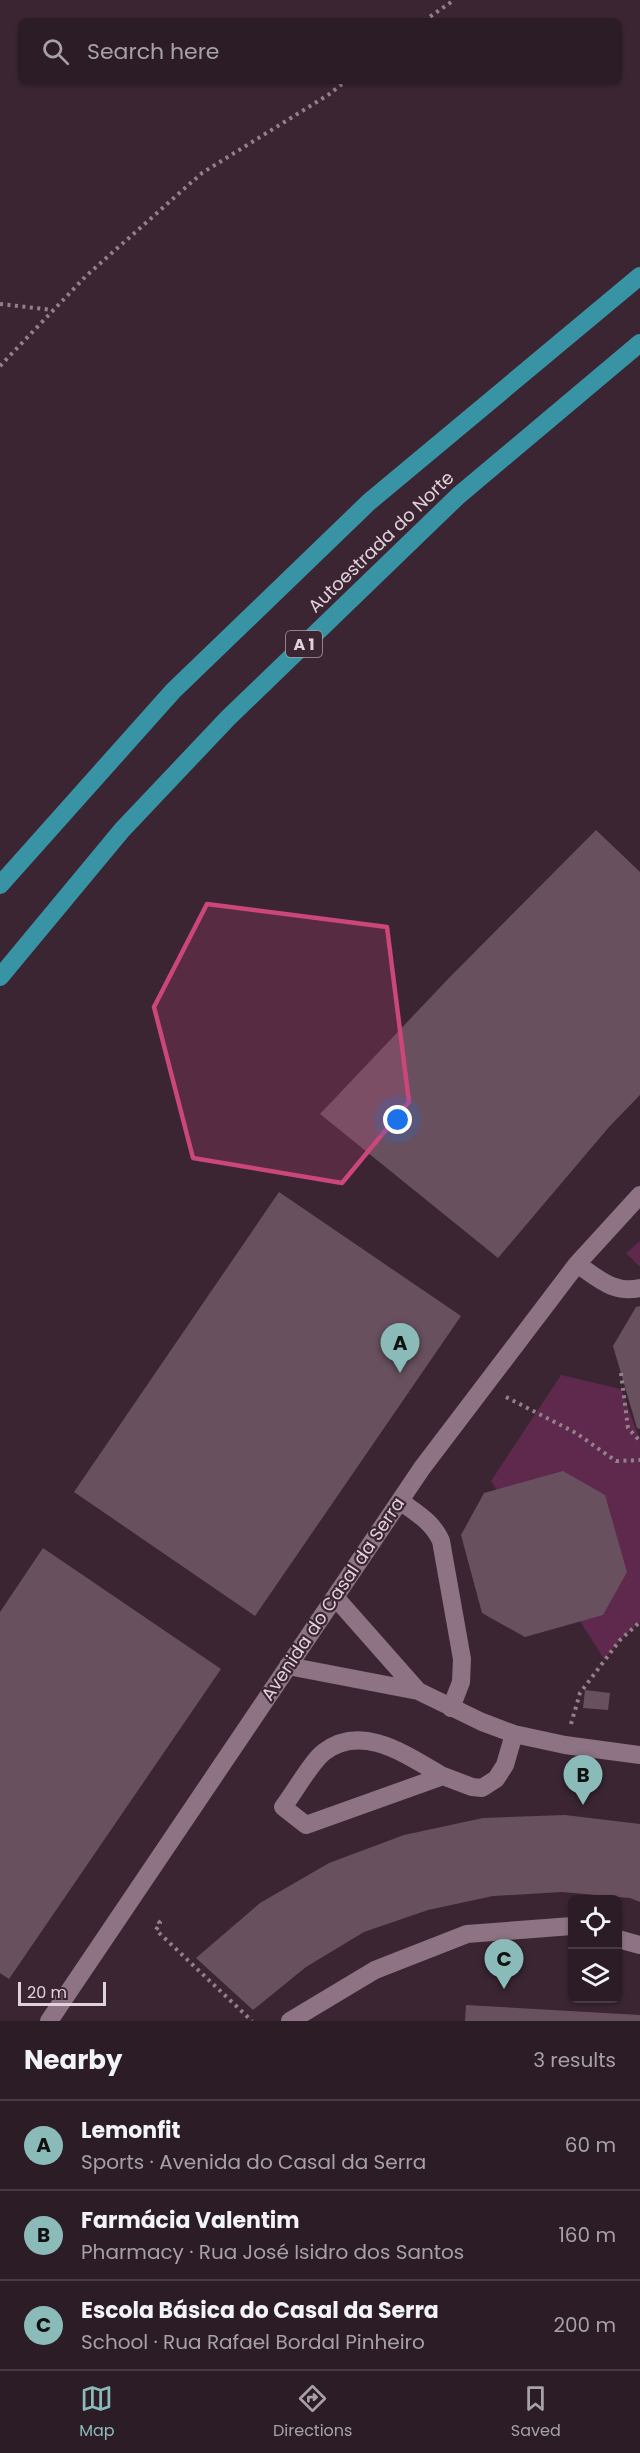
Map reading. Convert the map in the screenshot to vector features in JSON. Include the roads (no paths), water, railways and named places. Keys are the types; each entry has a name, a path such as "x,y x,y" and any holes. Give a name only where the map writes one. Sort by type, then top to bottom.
{"highway":[{"name":"Autoestrada do Norte","path":"0,885 173,692 369,502 640,276"},
{"name":"Autoestrada do Norte","path":"0,977 122,830 228,718 458,496 640,343"}],"street":[{"name":"Avenida do Casal da Serra","path":"49,2021 400,1501 577,1264 632,1212 640,1195"},
{"path":"577,1264 616,1289 640,1288"},
{"path":"400,1501 429,1522 437,1530 441,1541 462,1659 461,1682 451,1708"},
{"path":"335,1597 418,1691"},
{"path":"288,1666 418,1691 451,1708 514,1734 565,1745 640,1755"},
{"path":"443,1776 306,1825 283,1807 323,1753 338,1743 354,1740 372,1741 390,1746 443,1776 482,1788 496,1779 505,1766 514,1734"},
{"path":"290,2021 375,1970 467,1934 568,1926"},
{"path":"622,1940 640,1945"}],"place":[{"name":"Lemonfit","path":"400,1373"},
{"name":"Farmácia Valentim","path":"583,1805"},
{"name":"Escola Básica do Casal da Serra","path":"504,1989"}]}
